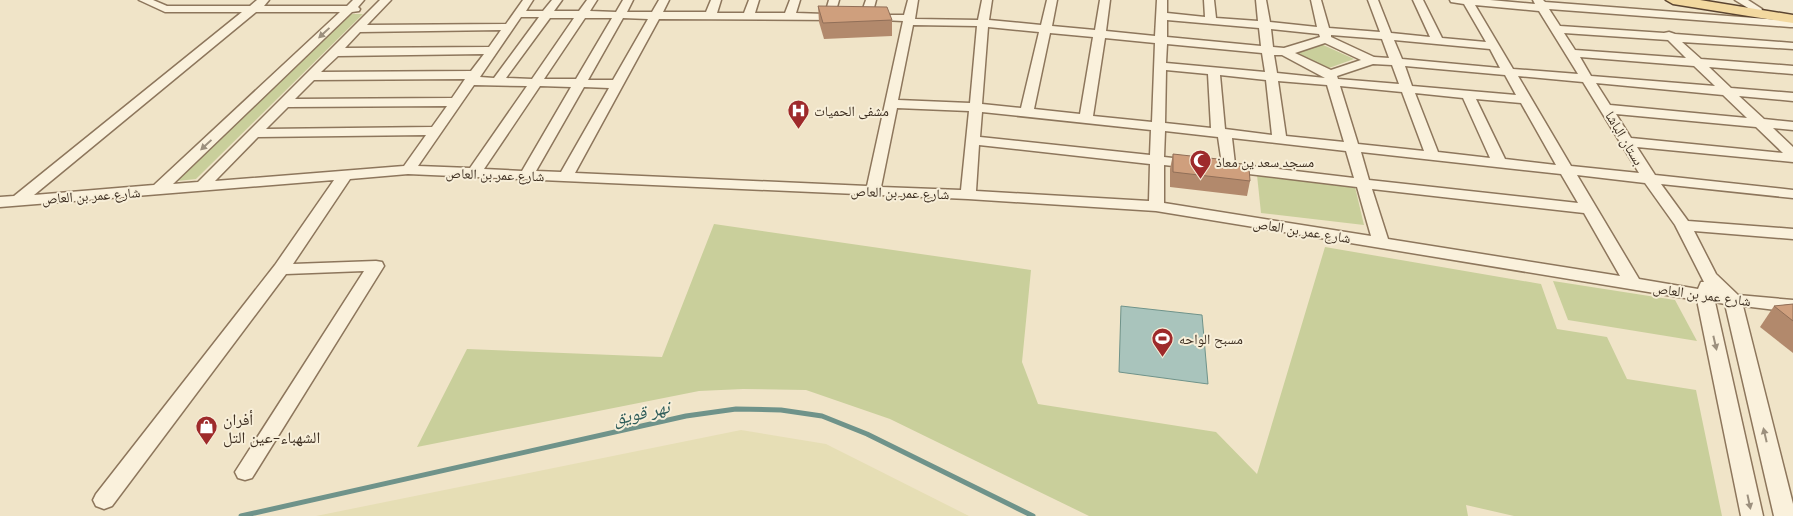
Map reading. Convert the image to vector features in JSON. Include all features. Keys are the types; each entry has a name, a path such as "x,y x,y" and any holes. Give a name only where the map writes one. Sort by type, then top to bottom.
{"main road":[{"path":"1672,0 1790,20"},
{"path":"1698,0 1756,9 1790,20"}],"street":[{"path":"144,0 165,9 350,9 381,4"},
{"path":"19,200 264,0"},
{"path":"158,190 359,0"},
{"path":"408,170 528,0"},
{"path":"497,82 557,0"},
{"path":"474,173 592,0"},
{"path":"526,176 628,0"},
{"path":"566,177 664,0"},
{"path":"710,16 716,0"},
{"path":"748,16 754,0"},
{"path":"790,16 795,0"},
{"path":"829,17 834,0"},
{"path":"866,18 870,0"},
{"path":"873,190 913,0"},
{"path":"968,195 983,23 988,0"},
{"path":"1027,112 1052,0"},
{"path":"1086,119 1105,0"},
{"path":"1156,206 1162,0"},
{"path":"1209,0 1211,21"},
{"path":"1261,0 1280,140"},
{"path":"1316,0 1325,35 1372,60 1510,74 1793,97"},
{"path":"1373,0 1433,156"},
{"path":"1418,0 1438,41"},
{"path":"1463,0 1541,4 1648,14 1790,20"},
{"path":"1463,0 1495,46 1634,284"},
{"path":"1634,0 1793,157"},
{"path":"1740,0 1756,9"},
{"path":"202,186 381,4"},
{"name":"بستان الباشا","path":"1541,4 1608,109 1650,180 1682,225 1707,286 1752,516"},
{"path":"518,14 790,16 983,23 1285,52 1331,78 1381,243"},
{"path":"1161,16 1265,26 1325,35 1387,37 1495,46"},
{"path":"357,29 508,28"},
{"path":"1556,29 1793,46"},
{"path":"1285,52 1325,35"},
{"path":"334,52 492,50"},
{"path":"1572,53 1793,70"},
{"path":"1331,78 1372,60"},
{"path":"1160,66 1272,77 1331,78 1407,89 1526,100"},
{"path":"1214,71 1221,133 1228,168"},
{"path":"311,76 473,78 497,82 617,84"},
{"path":"1468,95 1500,163"},
{"path":"284,103 456,102"},
{"path":"891,104 975,107 1027,112 1793,194"},
{"path":"1608,109 1793,126"},
{"path":"255,133 435,131"},
{"path":"972,140 1589,209"},
{"path":"1627,142 1793,157"},
{"name":"شارع عمر بن العاص","path":"0,202 408,170 873,190 1156,206 1634,284 1707,286"},
{"path":"104,500 281,269 345,175"},
{"path":"1682,225 1793,234"},
{"path":"245,472 376,266 281,269"},
{"name":"بستان الباشا","path":"1707,286 1733,300"},
{"path":"1733,300 1785,516"},
{"name":"شارع عمر بن العاص","path":"1733,300 1793,306"}],"shaded area":[{"path":"741,430 826,444 969,516 316,516"}],"green space":[{"path":"350,14 363,14 196,179 177,181"},
{"path":"1321,44 1354,59 1329,68 1296,53"},
{"path":"1257,175 1355,187 1364,225 1261,213"},
{"path":"714,224 1031,270 1022,362 1038,404 1216,432 1257,474 1325,247 1541,284 1557,329 1607,337 1627,379 1696,390 1722,516 1514,516 1466,505 1468,516 1089,516 890,419 806,390 743,389 699,391 417,447 467,349 662,357"},
{"path":"1553,281 1675,300 1697,341 1568,320"}],"water":[{"name":"مسبح الواحه","path":"1121,306 1202,315 1208,384 1119,372"}],"building":[{"path":"818,6 887,7 892,20 823,23"},
{"path":"1173,154 1218,159 1219,164 1249,167 1250,181 1173,172"},
{"path":"1793,304 1793,321 1774,306"}],"waterway":[{"name":"نهر قويق","path":"241,516 686,416 736,409 781,410 822,416 867,434 1033,516"}],"place":[{"name":"مشفى الحميات","path":"798,129"},
{"name":"مسجد سعد ين معاذ","path":"1200,180"},
{"name":"مسبح الواحه","path":"1163,357"},
{"name":"أفران الشهباء-عين التل","path":"207,446"}]}
